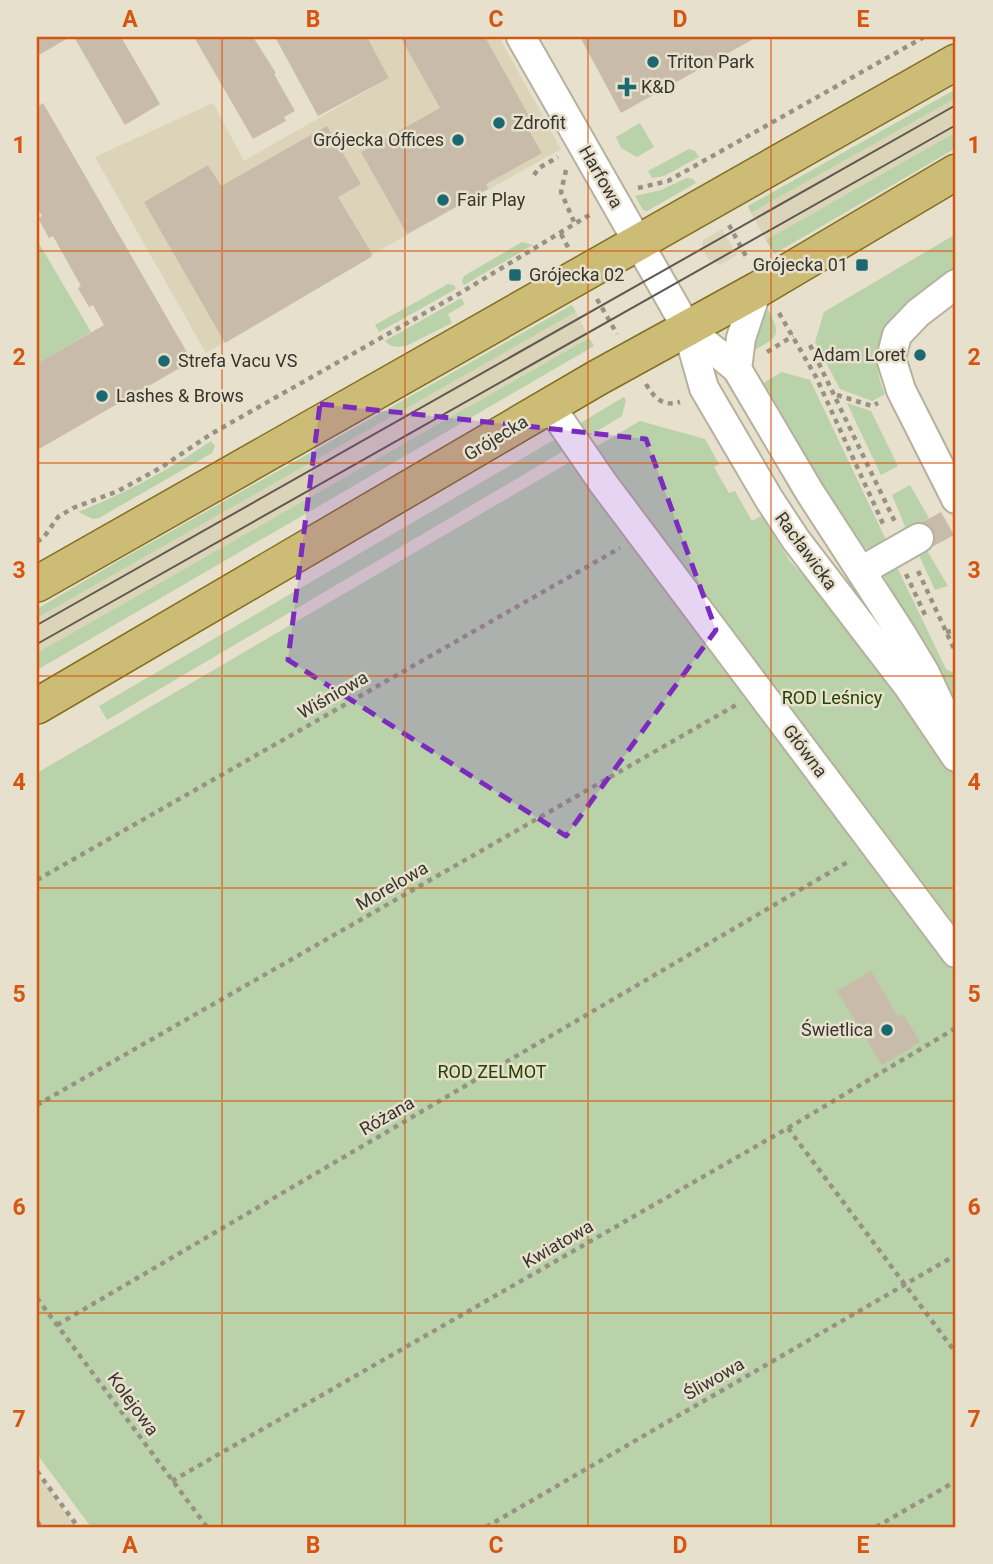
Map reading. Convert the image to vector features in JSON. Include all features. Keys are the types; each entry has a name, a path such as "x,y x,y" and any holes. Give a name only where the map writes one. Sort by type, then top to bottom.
{"main road":[{"path":"37,584 956,62"},
{"name":"Grójecka","path":"37,706 688,328 765,297 956,172"}],"street":[{"name":"Harfowa","path":"522,37 573,146 639,243"},
{"name":"Racławicka","path":"639,243 688,328 705,388 769,499 796,540 908,686 956,757"},
{"path":"956,284 918,313 897,335 891,358 901,390 956,499"},
{"path":"737,369 741,338 765,297"},
{"name":"Racławicka","path":"688,328 737,369 809,491 882,600 925,673 956,741"},
{"name":"Główna","path":"550,406 642,535 956,953"},
{"path":"861,571 907,545"}],"path":[{"path":"633,189 668,181 924,37"},
{"path":"534,175 539,168 573,146"},
{"path":"573,146 561,192 575,224"},
{"path":"37,542 44,537 58,517 118,491 162,467 211,434 462,292 599,209"},
{"path":"729,225 743,251"},
{"path":"765,297 793,337 816,377 907,545 929,622"},
{"path":"598,300 612,326"},
{"path":"763,354 793,337"},
{"path":"810,345 956,653"},
{"path":"646,384 653,395 666,403 673,404 690,397"},
{"path":"836,395 873,406 901,390"},
{"name":"Wiśniowa","path":"37,880 642,535"},
{"path":"946,632 956,630"},
{"name":"Morelowa","path":"37,1105 761,691"},
{"name":"Różana","path":"57,1325 876,846"},
{"name":"Kwiatowa","path":"172,1480 788,1128 956,1028"},
{"path":"788,1128 956,1353"},
{"name":"Śliwowa","path":"486,1527 956,1255"},
{"name":"Kolejowa","path":"37,1298 207,1527"},
{"path":"37,1471 78,1527"},
{"path":"876,1527 956,1481"},
{"path":"37,1521 41,1527"}],"highlighted area":[{"path":"320,404 646,439 716,630 566,836 288,660"}],"shaded area":[{"path":"367,37 499,37 561,149 371,255 206,353 95,157 213,103 244,161 389,78"},
{"path":"956,98 956,132 766,240 751,213"},
{"path":"722,229 737,255 720,265 707,258 702,245 703,240"},
{"path":"576,312 589,338 37,653 37,618"},
{"path":"37,1472 76,1527 37,1527"}],"green space":[{"path":"956,89 956,98 751,213 748,206"},
{"path":"640,123 654,147 637,157 621,148 616,137"},
{"path":"956,132 956,148 774,254 766,240"},
{"path":"689,149 695,151 699,157 664,176 652,178 648,171"},
{"path":"687,178 696,183 647,211 643,210 635,196 661,190"},
{"path":"956,234 956,267 908,301 889,323 883,335 878,367 885,394 872,401 840,389 815,342 824,312"},
{"path":"37,240 91,332 37,364"},
{"path":"522,242 533,245 464,285 464,276"},
{"path":"448,284 454,285 456,289 379,332 375,325"},
{"path":"461,298 465,304 448,314 452,323 406,346 392,346 385,341"},
{"path":"572,305 576,312 37,618 37,609 122,559"},
{"path":"768,310 775,326 775,336 751,352 763,315"},
{"path":"589,338 594,346 37,670 37,653"},
{"path":"782,372 810,380 887,542 872,550 865,548 835,505 763,383"},
{"path":"624,397 626,400 622,416 582,440 579,429 582,422"},
{"path":"847,403 871,411 898,466 881,475"},
{"name":"ROD ZELMOT","path":"640,421 705,439 719,464 714,467 729,493 735,491 752,521 761,516 790,561 856,633 948,763 956,780 956,1527 91,1527 37,1454 37,773"},
{"path":"557,440 567,449 107,720 99,706"},
{"path":"211,441 215,446 212,453 99,518 93,519 78,512 147,480"},
{"path":"910,485 929,518 907,531 892,495"},
{"path":"926,549 948,586 935,590 918,553"},
{"path":"896,565 946,669 956,674 956,709 884,576 886,570"}],"building":[{"path":"37,37 70,37 37,56"},
{"path":"74,37 121,37 160,104 125,125"},
{"path":"194,37 253,37 276,73 274,74 295,111 284,117 286,121 253,139"},
{"path":"275,37 367,37 389,78 318,116"},
{"name":"Grójecka Offices","path":"485,37 534,125 528,129 542,153 486,184 488,189 407,234 361,152 440,108 401,38"},
{"name":"Triton Park","path":"580,37 757,37 621,113"},
{"path":"43,103 192,361 39,449 37,357 40,362 104,325 93,305 89,307 79,290 81,286 53,236 49,238 38,218 42,216 37,208 37,107"},
{"path":"327,126 361,184 338,197 372,254 371,257 225,343 144,202 208,165 221,186"},
{"path":"941,512 954,535 928,549 915,526"},
{"name":"Świetlica","path":"871,971 898,1017 903,1014 920,1042 882,1065 837,991"}],"tram line":[{"path":"37,625 956,105"},
{"path":"37,644 956,125"}],"place":[{"name":"Triton Park","path":"653,62"},
{"name":"K&D","path":"627,87"},
{"name":"Zdrofit","path":"499,123"},
{"name":"Grójecka Offices","path":"458,140"},
{"name":"Fair Play","path":"443,200"},
{"name":"Grójecka 01","path":"862,265"},
{"name":"Grójecka 02","path":"515,275"},
{"name":"Adam Loret","path":"920,355"},
{"name":"Strefa Vacu VS","path":"164,361"},
{"name":"Lashes & Brows","path":"102,396"},
{"name":"Świetlica","path":"887,1030"}],"park label":[{"name":"ROD Leśnicy","path":"832,698"}]}
